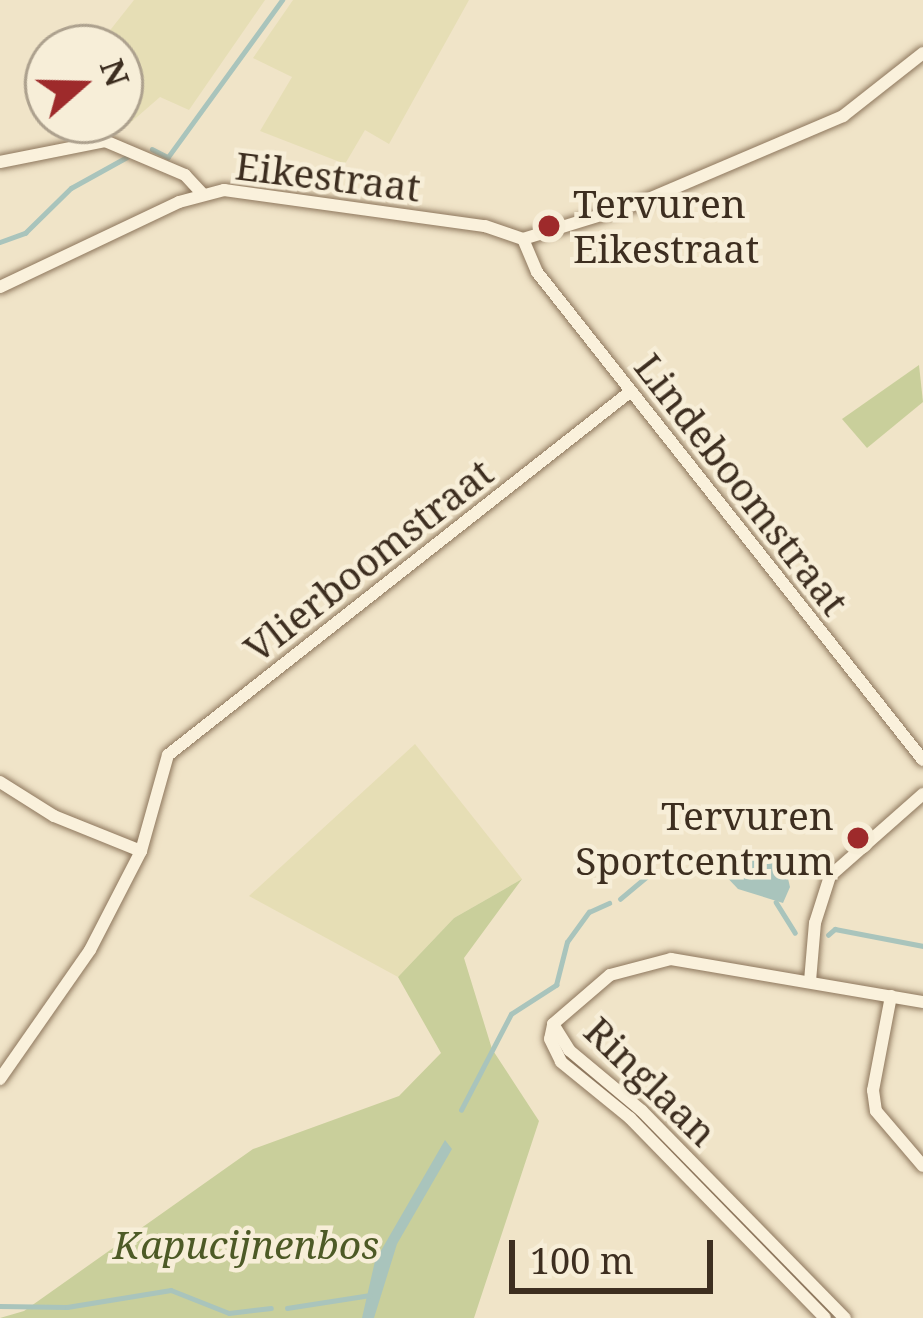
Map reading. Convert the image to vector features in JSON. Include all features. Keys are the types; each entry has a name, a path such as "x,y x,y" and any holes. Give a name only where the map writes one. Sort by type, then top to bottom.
{"street":[{"path":"523,239 637,204 843,116 923,53"},
{"path":"0,162 104,141 185,175 202,193"},
{"name":"Eikestraat","path":"0,287 202,193 378,211 523,239"},
{"name":"Lindeboomstraat","path":"523,239 537,272 923,760"},
{"name":"Vlierboomstraat","path":"0,1079 90,950 141,851 165,786 168,755 631,392"},
{"path":"0,782 55,816 141,851"},
{"path":"810,981 817,909 830,876 923,794"},
{"path":"553,1024 599,982 653,961 685,959 923,1002"},
{"path":"891,996 873,1090 876,1111 923,1166"},
{"name":"Ringlaan","path":"553,1024 550,1039 561,1062 630,1118 825,1318"},
{"name":"Ringlaan","path":"553,1024 568,1050 643,1111 845,1318"}],"shaded area":[{"path":"134,0 265,0 189,110 160,97 144,111 144,24 115,24"},
{"path":"293,0 469,0 389,144 365,130 345,164 260,131 292,77 253,58"},
{"path":"415,744 522,879 454,918 398,977 249,896"}],"green space":[{"path":"919,365 923,402 867,448 842,419"},
{"name":"Kapucijnenbos","path":"522,879 464,958 492,1049 539,1121 474,1318 0,1318 24,1311 253,1149 399,1096 441,1053 398,977 454,918"}],"water":[{"path":"766,854 785,866 790,887 783,903 738,889 721,871"},
{"path":"445,1140 452,1149 397,1244 374,1318 362,1318 375,1261"}],"waterway":[{"path":"152,149 168,157 282,0"},
{"path":"0,242 25,233 71,188 127,157"},
{"path":"620,899 646,877"},
{"path":"776,902 795,932"},
{"path":"461,1110 511,1014 556,985 567,942 589,912 609,903"},
{"path":"828,935 835,929 923,946"},
{"path":"0,1306 67,1307 171,1290 229,1313 271,1308"},
{"path":"287,1308 370,1295"}],"place":[{"name":"Tervuren Eikestraat","path":"549,226"},
{"name":"Tervuren Sportcentrum","path":"858,838"}]}
